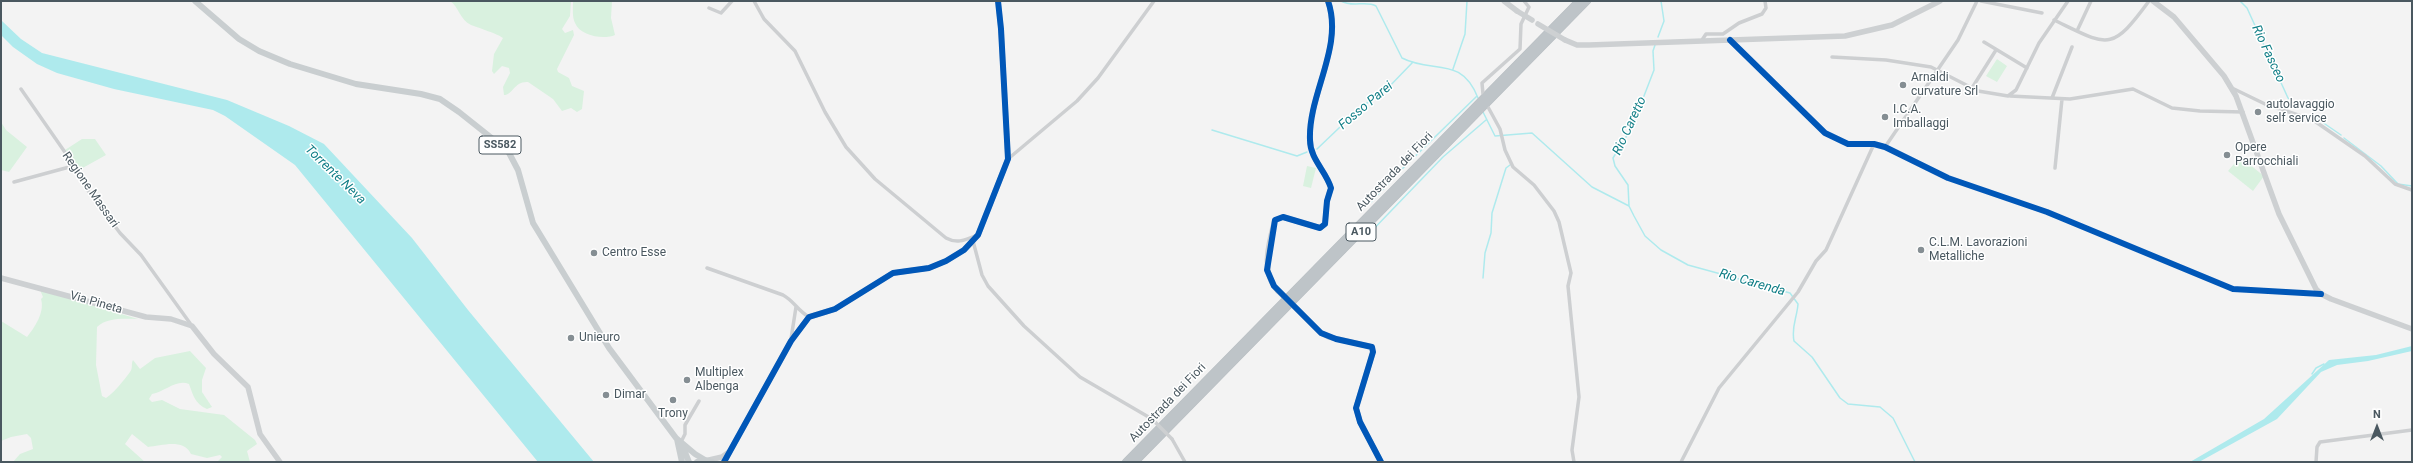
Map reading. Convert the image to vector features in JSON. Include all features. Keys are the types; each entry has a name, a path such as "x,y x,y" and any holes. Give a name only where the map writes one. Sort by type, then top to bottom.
{"highway":[{"name":"Autostrada dei Fiori","path":"1126,462 1579,1"},
{"name":"Autostrada dei Fiori","path":"1135,462 1588,1"}],"main road":[{"name":"SS582","path":"195,1 239,39 278,59 356,84 421,94 440,99 460,112 508,151 518,170 528,210 540,236 609,348 680,441 689,462"},
{"name":"SS582","path":"680,441 708,461"},
{"path":"680,441 682,462"},
{"path":"697,462 708,461"}],"street":[{"path":"709,8 721,13 732,1"},
{"path":"754,1 764,19 794,51 825,112 846,147 875,179 952,242 960,242 978,235"},
{"path":"724,462 791,341 809,317 835,309 894,273 937,265 964,250 978,235 1008,159 1002,29 998,1"},
{"path":"1008,159 1078,101 1098,78 1154,1"},
{"path":"1328,1 1332,19 1330,44 1318,86 1310,135 1311,150 1331,188 1326,201 1325,224 1320,228 1283,217 1275,220 1267,270 1270,282 1321,333 1329,337 1372,347 1373,352 1356,408 1360,422 1381,462"},
{"path":"1504,1 1517,11 1565,40 1583,46 1702,40 1812,38 1868,32 1892,25 1940,1"},
{"path":"1483,94 1482,84 1520,49 1521,24 1529,7 1524,1"},
{"path":"1702,40 1706,34 1723,34 1739,23 1762,14 1766,8 1765,1"},
{"path":"1885,147 1958,40 1977,1"},
{"path":"1981,1 2042,14"},
{"path":"2008,96 2016,90 2054,20 2068,1"},
{"path":"2077,31 2091,1"},
{"path":"2054,20 2100,41 2116,37 2126,31 2150,1"},
{"path":"2153,1 2174,17 2231,87 2243,112 2279,214 2311,281 2321,294"},
{"path":"1730,40 1825,133 1848,144 1874,144 1885,147 1948,178 2047,212 2233,289 2321,294 2412,329"},
{"path":"1984,42 2027,68"},
{"path":"2052,98 2072,47"},
{"path":"1972,88 1996,50"},
{"path":"1832,57 1886,60 1917,64 1937,70 1972,88 1993,94 2062,99 2134,89 2172,108 2200,111 2243,112"},
{"path":"2231,87 2261,102 2313,120 2365,156 2395,184 2412,190"},
{"name":"Regione Massari","path":"21,90 89,192 120,233 141,255 192,326"},
{"path":"2055,168 2062,99"},
{"path":"1488,107 1501,133 1505,150 1513,168 1534,186 1554,211 1559,222 1569,266 1570,311 1579,397 1572,450 1574,462"},
{"path":"1681,462 1719,388 1798,292 1816,261 1826,250 1874,144"},
{"path":"14,182 73,166"},
{"path":"973,241 982,275 988,286 1024,326 1080,376 1152,419 1172,439 1185,462"},
{"path":"707,268 784,295 792,300 796,307 809,317"},
{"name":"Via Pineta","path":"1,278 146,317 171,319 192,326"},
{"path":"791,341 796,307"},
{"path":"192,326 219,360 248,387 260,434 280,462"},
{"path":"680,441 685,434 685,424 699,401"},
{"path":"2316,462 2317,447 2320,442 2412,430"},
{"path":"708,461 722,457 732,450"}],"green space":[{"path":"450,1 571,1 570,16 562,29 565,33 573,30 574,35 557,69 558,72 569,78 572,86 584,91 582,109 577,112 571,108 562,111 553,99 528,82 523,82 510,93 504,95 503,87 510,73 509,68 502,66 494,74 492,71 494,54 503,38 467,23"},
{"path":"573,1 612,1 611,18 615,35 599,37 582,31 574,21"},
{"path":"1997,59 2007,66 1997,82 1986,76"},
{"path":"1,122 6,130 27,147 9,172 1,170"},
{"path":"82,139 95,139 106,155 79,170 65,150"},
{"path":"2240,157 2264,176 2253,191 2228,171"},
{"path":"1307,166 1316,168 1311,188 1303,186"},
{"path":"40,290 138,319 111,320 97,327 96,365 102,396 106,398 116,389 131,371 133,360 140,369 155,358 190,351 206,368 202,380 202,392 212,407 207,409 200,405 195,399 189,384 184,383 175,384 152,394 149,399 152,402 162,400 180,409 224,415 255,440 257,444 247,451 250,462 217,462 222,457 220,455 207,458 191,454 183,446 177,444 148,447 132,434 125,444 145,462 13,462 20,454 33,449 31,438 27,434 11,437 1,441 1,321 27,337 36,324 42,309 41,299 43,297"}],"water":[{"name":"Torrente Neva","path":"2,21 21,39 42,53 227,100 289,126 324,144 412,238 468,310 594,462 538,462 295,165 225,116 213,110 114,89 57,73 37,64 13,47 1,35"},
{"path":"2412,346 2412,351 2368,361 2337,365 2321,372 2277,419 2199,462 2190,462 2264,419 2329,360 2376,355"}],"waterway":[{"path":"1341,1 1350,4 1372,4 1376,6 1402,58 1413,63 1455,71 1463,76 1471,85 1478,98"},
{"path":"1453,69 1465,34 1467,1"},
{"name":"Rio Caretto","path":"1658,37 1664,21 1661,1"},
{"name":"Rio Fasceo","path":"2240,1 2247,8 2288,98 2298,105"},
{"name":"Rio Carenda","path":"1655,45 1653,51 1654,70 1632,127 1613,158 1615,166 1628,185 1629,206 1645,236 1661,250 1688,265 1790,293 1798,304 1793,336 1794,341 1812,357 1840,398 1848,404 1880,407 1893,418 1915,462"},
{"name":"Fosso Parei","path":"1317,149 1361,107 1384,92 1413,62"},
{"path":"1371,202 1399,172 1477,96"},
{"path":"1483,112 1495,136 1532,133 1592,187 1629,206"},
{"name":"Rio Fasceo","path":"2312,115 2341,135"},
{"path":"1363,240 1443,157 1486,120"},
{"name":"Fosso Parei","path":"1212,130 1297,156 1307,152"},
{"name":"Rio Fasceo","path":"2344,138 2381,166 2398,184 2412,186"},
{"path":"1483,278 1485,253 1491,233 1492,213 1506,168 1510,165"},
{"name":"Rio Carenda","path":"2312,374 2316,368 2324,364"}],"cycle path":[{"path":"724,462 791,341 809,317 835,309 893,273 929,268 946,261 964,250 978,235 1008,159 1001,29 998,1"},
{"path":"1328,1 1332,18 1332,36 1329,53 1314,105 1310,140 1315,159 1326,176 1331,188 1327,201 1325,224 1320,228 1283,217 1275,220 1267,270 1274,286 1321,333 1336,339 1372,347 1373,352 1356,408 1360,422 1381,462"},
{"path":"1730,40 1825,133 1848,144 1874,144 1885,147 1948,178 2047,212 2233,289 2321,294"}],"place":[{"name":"Arnaldi curvature Srl","path":"1903,85"},
{"name":"autolavaggio self service","path":"2258,112"},
{"name":"I.C.A. Imballaggi","path":"1885,117"},
{"name":"Opere Parrocchiali","path":"2227,155"},
{"name":"C.L.M. Lavorazioni Metalliche","path":"1921,250"},
{"name":"Centro Esse","path":"594,253"},
{"name":"Unieuro","path":"571,338"},
{"name":"Multiplex Albenga","path":"687,380"},
{"name":"Dimar","path":"606,395"},
{"name":"Trony","path":"673,400"}]}
